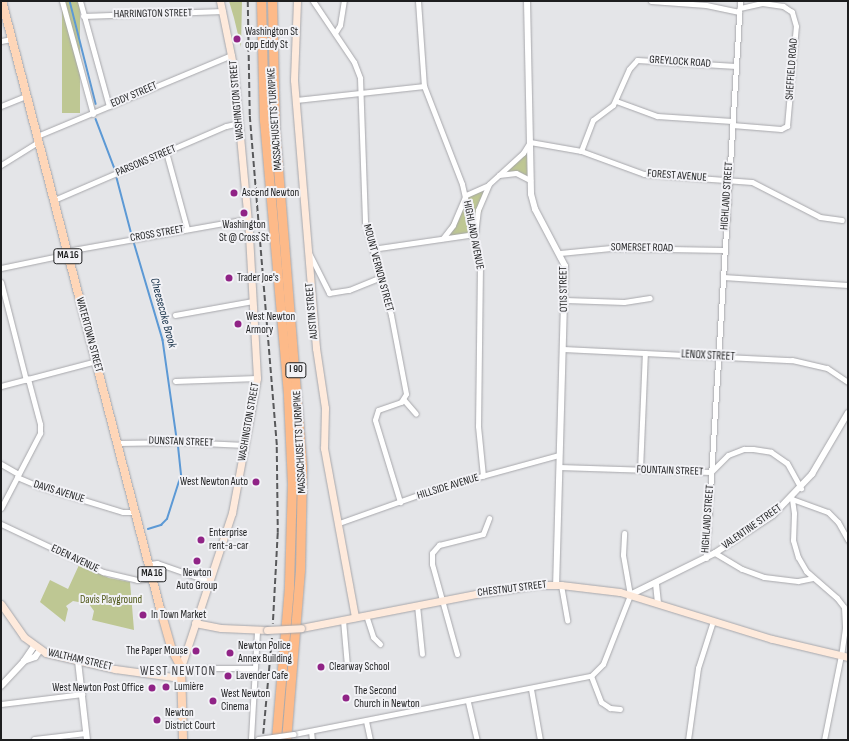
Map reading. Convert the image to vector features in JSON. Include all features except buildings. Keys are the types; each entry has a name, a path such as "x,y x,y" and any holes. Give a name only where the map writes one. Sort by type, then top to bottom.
{"highway":[{"name":"MASSACHUSETTS TURNPIKE","path":"261,1 263,114 292,465 290,575 276,740"},
{"name":"MASSACHUSETTS TURNPIKE","path":"272,1 274,114 302,467 300,570 286,740"}],"main road":[{"name":"WATERTOWN STREET","path":"2,1 172,650 181,667"},
{"name":"WASHINGTON STREET","path":"183,740 180,678 181,667 208,581 232,513 257,378 253,302 239,123 232,55 220,1"},
{"name":"AUSTIN STREET","path":"297,1 293,60 307,250 318,368 324,400 324,448 339,523 355,617"},
{"name":"CHESTNUT STREET","path":"195,623 257,630 301,628 443,600 519,587 558,585 602,589 630,595 713,621 845,656"},
{"name":"WALTHAM STREET","path":"1,604 34,646 40,650 78,662 180,678"}],"street":[{"path":"62,1 93,114"},
{"path":"80,1 109,106"},
{"name":"MOUNT VERNON STREET","path":"313,1 357,68 361,92 364,214 372,249 381,277 406,394 404,400"},
{"path":"335,33 340,25 344,1"},
{"name":"HIGHLAND AVENUE","path":"418,1 424,86 466,194 475,234 480,275 478,416 483,476"},
{"name":"OTIS STREET","path":"527,1 530,180 536,209 560,253 565,266 559,468 558,585"},
{"path":"651,1 740,10"},
{"name":"HIGHLAND STREET","path":"630,595 656,584 706,558 740,1"},
{"name":"SHEFFIELD ROAD","path":"732,123 781,129 787,126 796,26 795,16 783,6 762,3 740,10"},
{"name":"HARRINGTON STREET","path":"83,16 223,11"},
{"path":"1,41 11,39"},
{"name":"EDDY STREET","path":"1,165 38,139 109,106 232,55"},
{"name":"GREYLOCK ROAD","path":"581,150 593,120 610,109 616,101 629,69 642,59 736,66"},
{"path":"296,100 424,86"},
{"path":"1,106 26,96"},
{"path":"616,101 657,116 732,123"},
{"name":"PARSONS STREET","path":"54,200 166,152 239,123"},
{"path":"442,239 450,231 466,194 489,184 523,153 530,142"},
{"name":"FOREST AVENUE","path":"530,142 581,150 644,174 728,180 760,185 820,217 842,220"},
{"path":"166,152 187,229"},
{"path":"498,175 516,174 530,180"},
{"path":"372,249 475,234 478,210 489,184"},
{"name":"CROSS STREET","path":"1,268 187,229 247,219"},
{"name":"SOMERSET ROAD","path":"560,253 611,248 724,250"},
{"path":"307,250 314,261 325,289 329,293 349,290 381,277"},
{"path":"723,277 848,285"},
{"path":"1,282 40,430 1,508"},
{"path":"565,300 624,302 650,298"},
{"path":"175,315 253,302"},
{"name":"LENOX STREET","path":"563,349 718,356 808,363 827,368 848,382"},
{"path":"640,470 645,353"},
{"path":"1,386 96,361"},
{"path":"175,381 257,378"},
{"path":"400,502 375,417 378,410 404,400 416,414"},
{"name":"VALENTINE STREET","path":"706,558 773,516 792,499 826,453 848,413"},
{"name":"DUNSTAN STREET","path":"117,443 181,442 245,446"},
{"name":"FOUNTAIN STREET","path":"559,468 711,472 721,460 735,451 744,449 762,450 772,452 787,463 801,488"},
{"name":"HILLSIDE AVENUE","path":"339,523 483,476 560,455"},
{"name":"DAVIS AVENUE","path":"1,464 17,476 38,486 123,512 136,512"},
{"path":"824,740 845,656 846,608 837,598 812,578 801,564 795,549 792,499 828,512 838,522 848,540"},
{"path":"457,654 431,558 434,548 483,534 489,518"},
{"name":"EDEN AVENUE","path":"1,524 107,573 140,580 153,578"},
{"path":"244,740 294,734 366,721 468,702 591,676 600,669 606,658 630,595 623,555 624,533"},
{"path":"715,553 742,569 764,577 798,581 812,578"},
{"path":"149,564 157,564 208,581"},
{"path":"656,584 658,604"},
{"path":"558,585 567,620"},
{"path":"417,605 422,654"},
{"path":"366,615 373,638 380,644"},
{"path":"342,620 347,666"},
{"path":"688,740 698,668 713,621"},
{"path":"251,740 257,630"},
{"path":"1,686 24,661 34,646"},
{"path":"24,661 35,656 40,650"},
{"path":"78,662 87,740"},
{"path":"207,668 254,668"},
{"path":"591,676 601,702 610,708 620,709"},
{"path":"531,689 540,740"},
{"path":"1,704 82,694"},
{"path":"468,702 477,740"},
{"path":"366,721 370,740"},
{"path":"311,731 312,740"},
{"path":"34,739 86,733"}],"green space":[{"path":"62,1 80,1 80,113 62,113"},
{"path":"229,1 242,1 241,47 234,18"},
{"path":"530,142 530,180 516,173 499,175 523,153"},
{"path":"489,184 475,234 443,239 466,195"},
{"name":"Davis Playground","path":"79,565 109,578 130,582 134,630 92,620 94,611 89,604 73,601 66,606 68,609 65,622 40,602 50,580 68,589"}],"waterway":[{"name":"Cheesecake Brook","path":"70,1 96,104"},
{"name":"Cheesecake Brook","path":"96,119 115,169"},
{"name":"Cheesecake Brook","path":"117,178 132,235"},
{"name":"Cheesecake Brook","path":"134,242 163,340 177,438"},
{"name":"Cheesecake Brook","path":"148,529 161,525 167,519 181,475 178,446"}],"railway":[{"path":"248,1 250,116 277,447 278,533 273,624"},
{"path":"263,734 272,636"}],"place":[{"name":"Washington St opp Eddy St","path":"237,39"},
{"name":"Ascend Newton","path":"234,193"},
{"name":"Washington St @ Cross St","path":"244,213"},
{"name":"Trader Joe's","path":"229,278"},
{"name":"West Newton Armory","path":"238,324"},
{"name":"West Newton Auto","path":"256,482"},
{"name":"Enterprise rent-a-car","path":"201,540"},
{"name":"Newton Auto Group","path":"197,561"},
{"name":"In Town Market","path":"143,615"},
{"name":"The Paper Mouse","path":"196,651"},
{"name":"Newton Police Annex Building","path":"230,653"},
{"name":"Clearway School","path":"321,667"},
{"name":"Lavender Cafe","path":"228,676"},
{"name":"Lumière","path":"166,687"},
{"name":"West Newton Post Office","path":"152,688"},
{"name":"The Second Church in Newton","path":"346,698"},
{"name":"West Newton Cinema","path":"213,701"},
{"name":"Newton District Court","path":"157,720"}],"district":[{"name":"WEST NEWTON","path":"178,671"}]}
